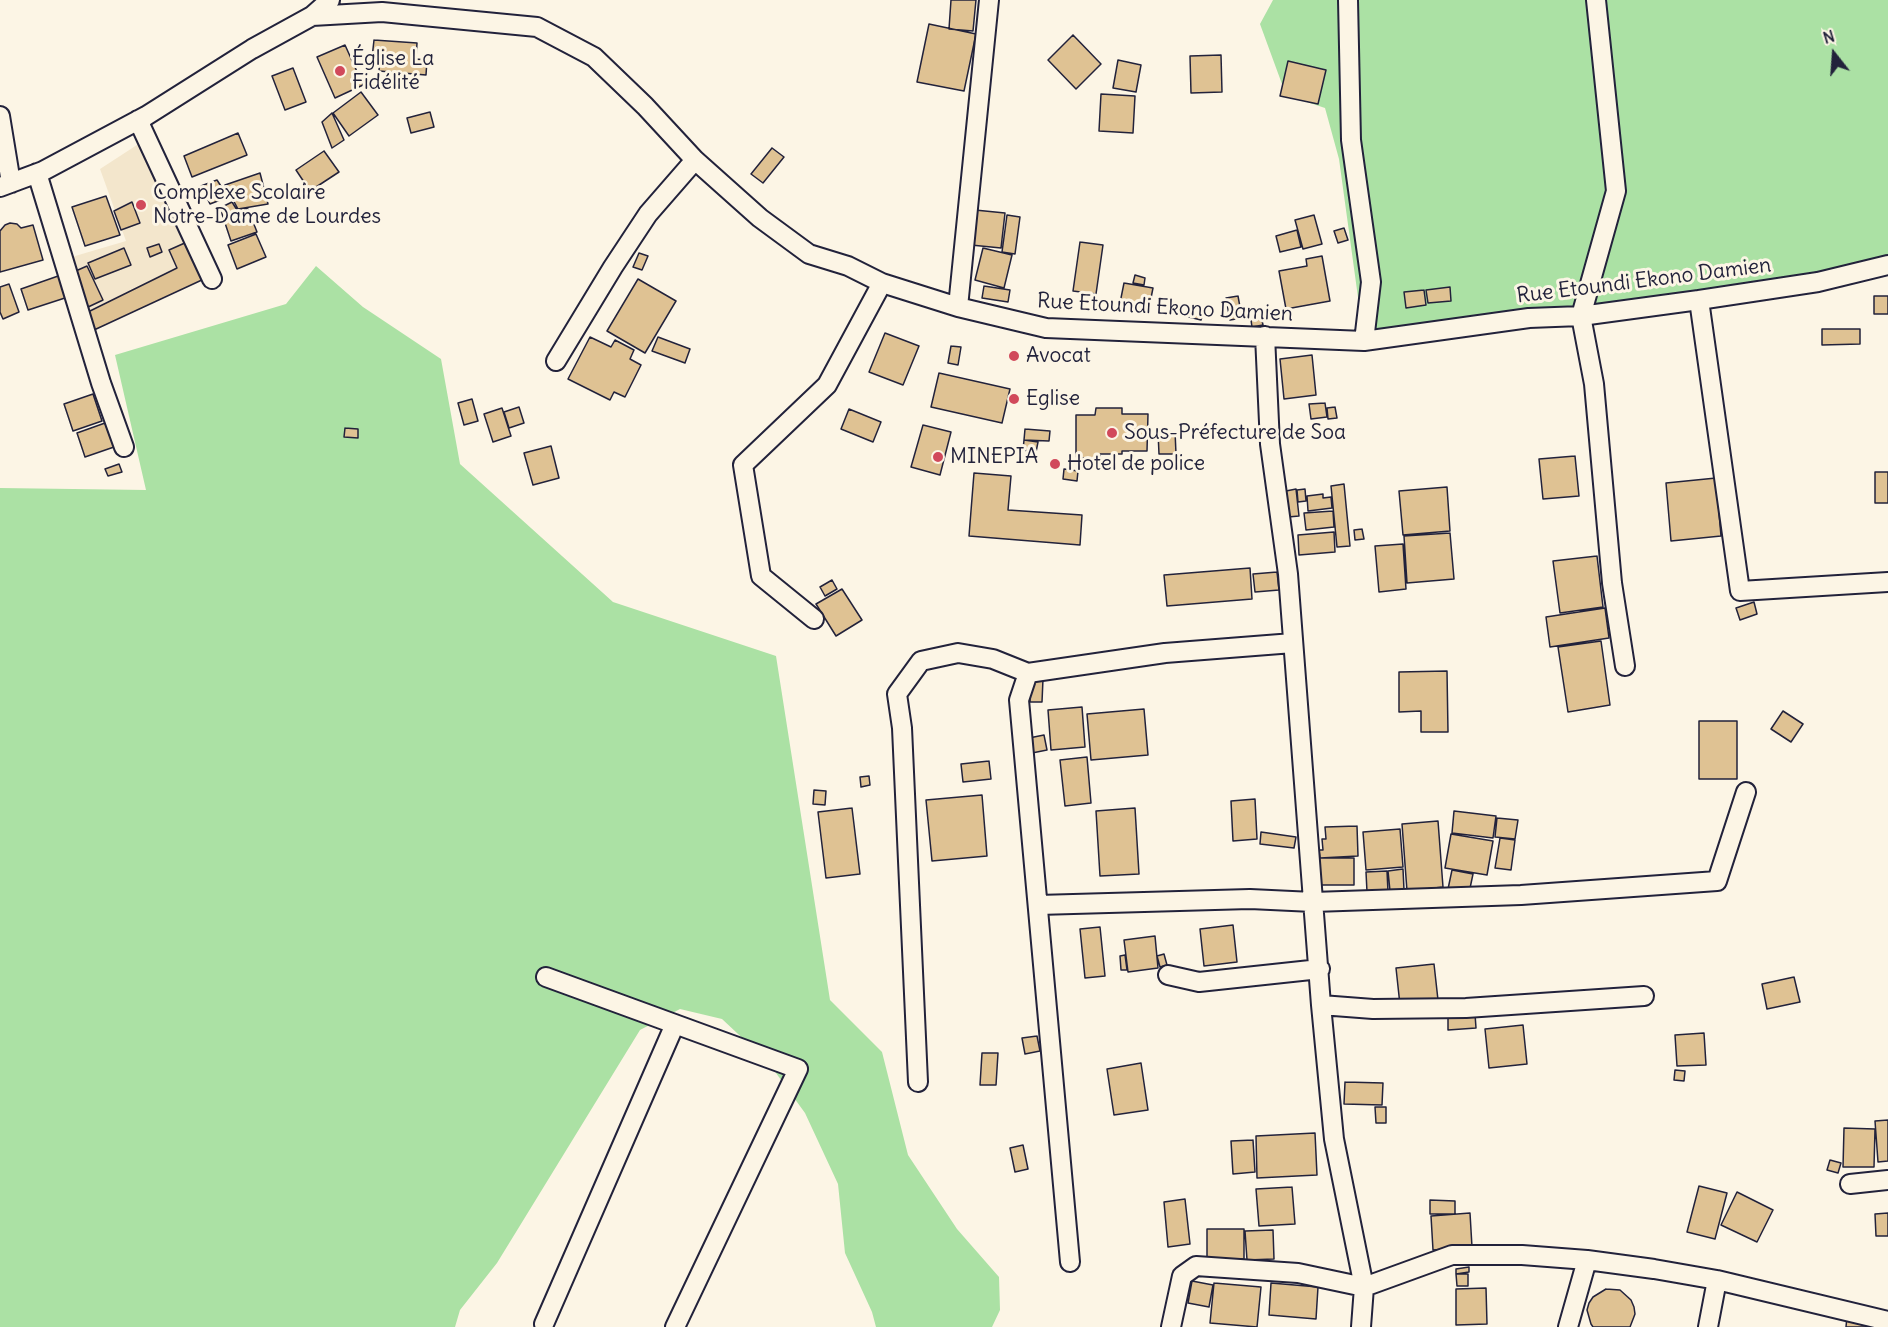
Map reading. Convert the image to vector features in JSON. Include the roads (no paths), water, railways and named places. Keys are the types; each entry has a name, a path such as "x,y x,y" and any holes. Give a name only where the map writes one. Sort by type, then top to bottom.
{"street":[{"path":"312,16 330,0"},
{"path":"958,307 988,0"},
{"path":"1348,0 1351,140 1371,282 1364,341"},
{"path":"1596,0 1616,191 1581,316 1594,384 1612,583 1625,666"},
{"name":"Rue Etoundi Ekono Damien","path":"5,185 37,173 138,120 252,49 312,16 382,12 537,27 594,57 645,106 694,160 760,218 809,254 848,266 882,283 958,307 1046,328 1364,341 1529,318 1581,316 1699,300 1818,282 1888,265"},
{"path":"0,116 5,185"},
{"path":"138,120 212,279"},
{"path":"556,361 648,214 694,160"},
{"path":"37,173 101,383 124,447"},
{"path":"814,619 761,576 743,465 827,385 882,283"},
{"path":"1699,300 1740,591 1888,582"},
{"path":"1265,336 1270,444 1288,574 1321,1005 1334,1139 1364,1287 1361,1327"},
{"path":"918,1082 902,728 897,694 921,661 958,653 993,659 1028,673 1165,654 1293,644"},
{"path":"1028,673 1019,700 1070,1262"},
{"path":"1038,904 1250,899 1313,902 1521,895 1717,880 1746,792"},
{"path":"1168,975 1199,982 1320,969"},
{"path":"546,977 798,1069 675,1327"},
{"path":"1321,1005 1373,1009 1466,1008 1644,996"},
{"path":"542,1322 675,1024"},
{"path":"1850,1184 1888,1180"},
{"path":"1171,1327 1182,1276 1196,1266 1298,1273 1364,1287 1452,1255 1522,1255 1587,1260 1717,1280 1888,1321"},
{"path":"1568,1327 1587,1260"},
{"path":"1708,1327 1717,1280"}],"place":[{"name":"Église La Fidélité","path":"340,71"},
{"name":"Complexe Scolaire Notre-Dame de Lourdes","path":"141,205"},
{"name":"Avocat","path":"1014,356"},
{"name":"Eglise","path":"1014,399"},
{"name":"Sous-Préfecture de Soa","path":"1112,433"},
{"name":"MINEPIA","path":"938,457"},
{"name":"Hotel de police","path":"1055,464"}]}
